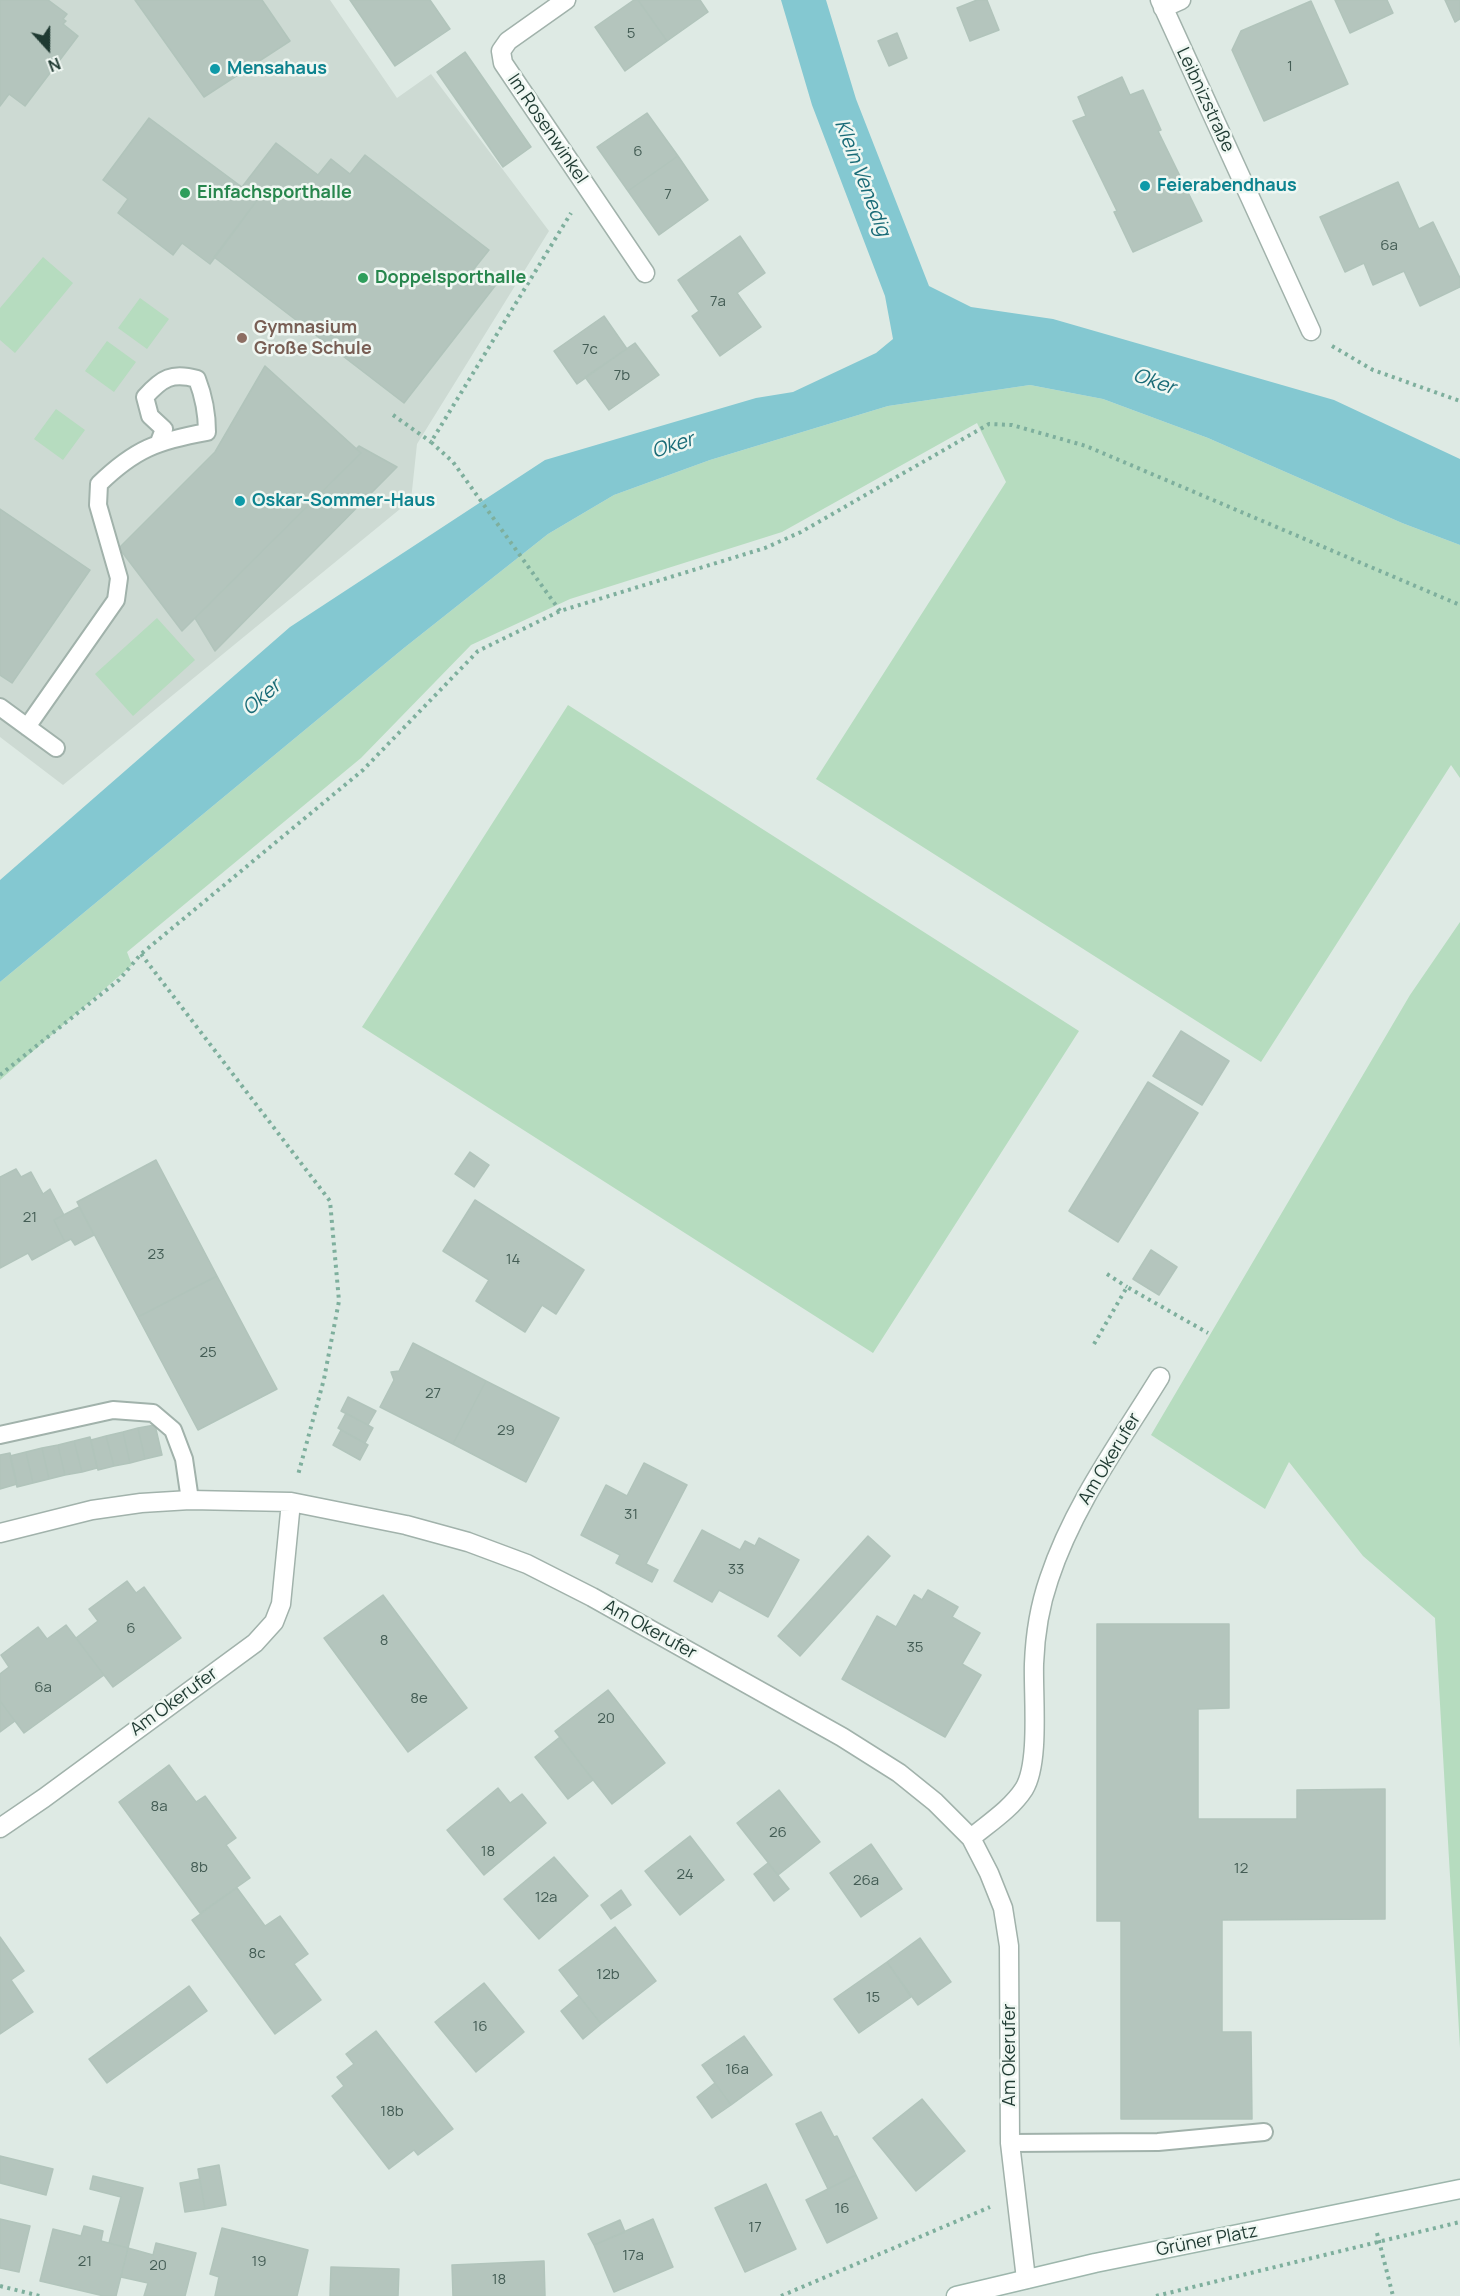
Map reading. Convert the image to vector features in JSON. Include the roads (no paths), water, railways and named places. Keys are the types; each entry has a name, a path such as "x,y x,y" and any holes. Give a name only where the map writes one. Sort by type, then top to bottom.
{"street":[{"name":"Im Rosenwinkel","path":"566,0 508,41 501,51 502,63 645,273"},
{"path":"1161,4 1181,0"},
{"name":"Leibnizstraße","path":"1161,4 1311,331"},
{"name":"Am Okerufer","path":"970,1838 1011,1806 1025,1788 1032,1767 1034,1662 1040,1615 1048,1581 1066,1531 1160,1377"},
{"name":"Am Okerufer","path":"0,1533 92,1510 141,1503 190,1500 291,1502 406,1525 468,1542 527,1564 592,1597 842,1737 899,1773 934,1802 970,1838 989,1874 1003,1908 1009,1946 1010,2143 1026,2279"},
{"name":"Am Okerufer","path":"0,1828 255,1643 274,1622 281,1604 291,1502"},
{"name":"Grüner Platz","path":"956,2296 1095,2263 1460,2189"}],"lane":[{"path":"27,727 116,600 119,578 98,505 99,484 121,463 159,442 207,432 207,417 197,379 179,374 158,382 145,397 150,416 164,429 159,442"},
{"path":"0,707 56,748"},
{"path":"0,1435 113,1410 153,1413 173,1430 184,1459 190,1500"},
{"path":"1010,2143 1158,2142 1264,2132"}],"water":[{"path":"781,0 826,0 856,99 929,286 971,307 1053,319 1334,400 1460,459 1460,545 1402,523 1208,438 1103,399 1030,385 888,406 710,460 614,495 548,534 404,648 0,982 0,880 290,627 545,460 756,398 793,392 876,353 893,339 885,296 812,105"}],"place":[{"name":"Mensahaus","path":"215,69"},
{"name":"Feierabendhaus","path":"1145,186"},
{"name":"Einfachsporthalle","path":"185,193"},
{"name":"Doppelsporthalle","path":"363,278"},
{"name":"Gymnasium Große Schule","path":"242,338"},
{"name":"Oskar-Sommer-Haus","path":"240,501"}],"water label":[{"name":"Klein Venedig","path":"862,178"},
{"name":"Oker","path":"1154,382"},
{"name":"Oker","path":"673,446"},
{"name":"Oker","path":"262,698"}]}
